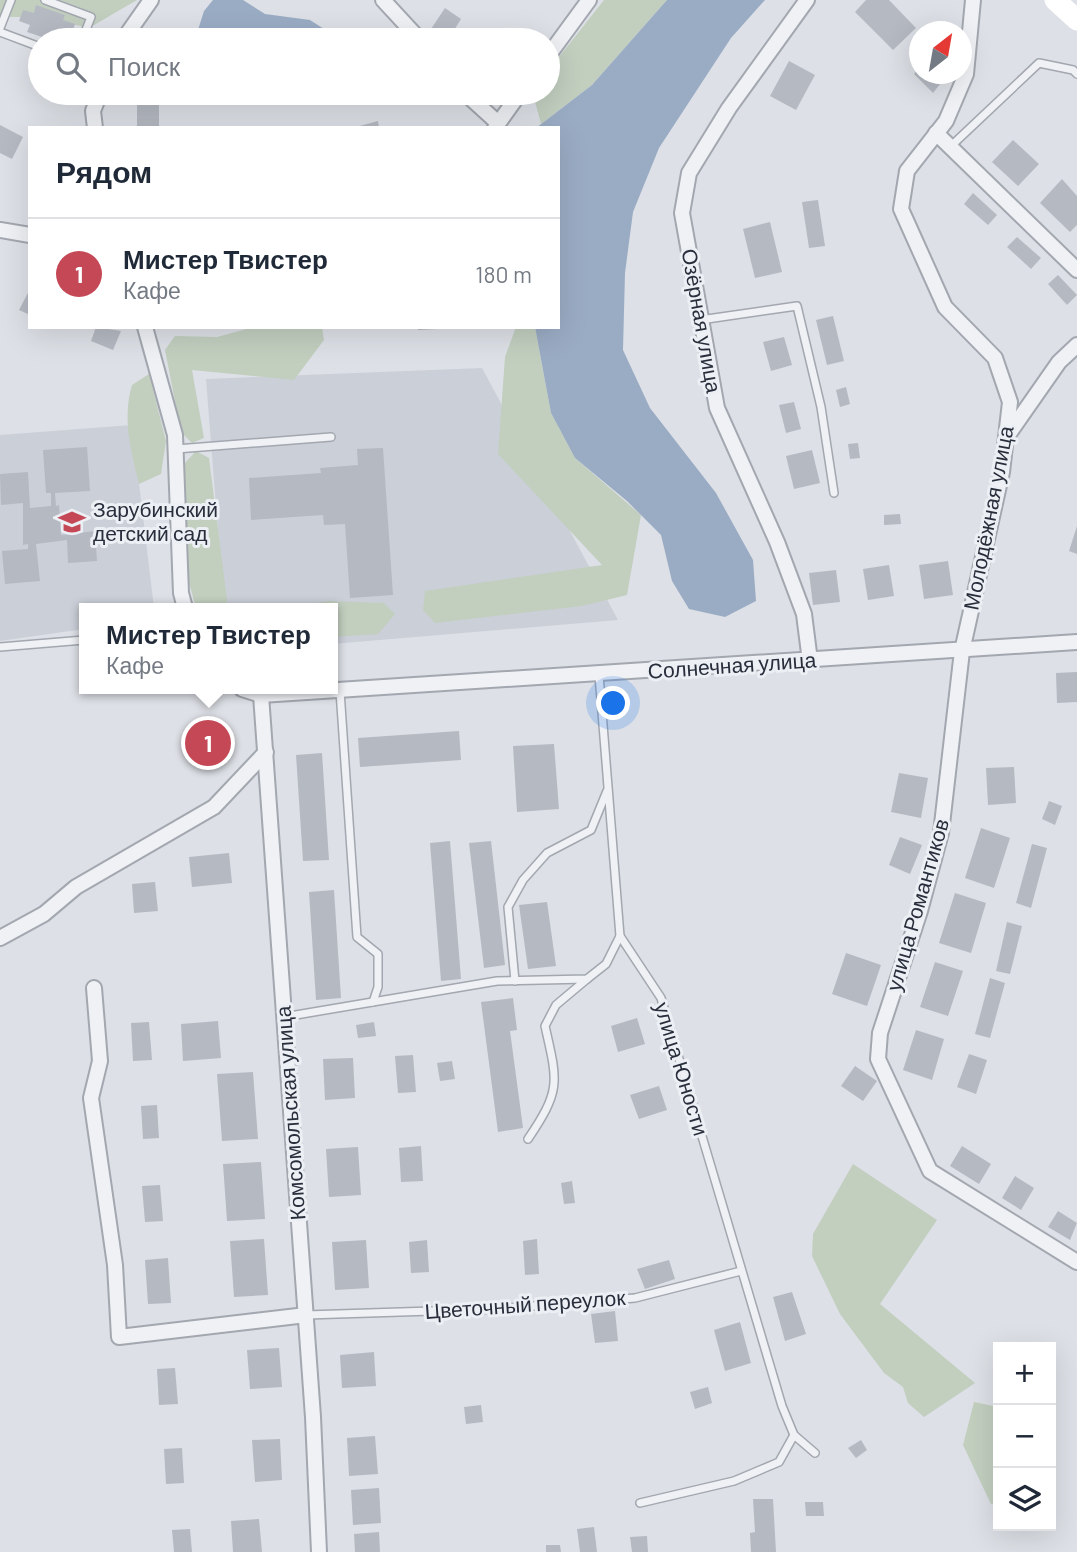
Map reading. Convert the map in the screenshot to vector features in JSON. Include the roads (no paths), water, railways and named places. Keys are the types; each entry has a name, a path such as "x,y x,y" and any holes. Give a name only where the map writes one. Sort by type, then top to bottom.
{"main road":[{"path":"1055,0 1077,20"}],"street":[{"path":"131,28 151,0"},
{"path":"383,0 409,28"},
{"path":"560,40 589,0"},
{"name":"Озёрная улица","path":"807,0 729,108 689,173 682,213 699,320 717,408 782,554 804,614 810,661"},
{"name":"Молодёжная улица","path":"962,651 1002,472 1010,402 995,358 944,307 901,209 907,171 946,121 966,74 973,0"},
{"path":"95,105 93,111 95,126"},
{"path":"476,105 496,126 511,105"},
{"path":"936,133 1077,270"},
{"path":"0,230 28,235"},
{"path":"146,329 175,435 181,593 184,603"},
{"path":"1006,438 1059,362 1077,345"},
{"name":"Солнечная улица","path":"340,691 1077,642"},
{"name":"улица Романтиков","path":"962,651 941,833 920,911 880,1032 878,1059 930,1171 1077,1262"},
{"name":"Солнечная улица","path":"261,695 281,694"},
{"name":"Комсомольская улица","path":"261,695 306,1315 319,1552"},
{"path":"0,938 44,914 76,887 214,807 265,752"},
{"path":"94,988 100,1061 91,1098 115,1265 119,1337 306,1315"}],"lane":[{"path":"10,0 0,30 28,42"},
{"path":"45,0 91,17 87,28"},
{"path":"950,147 1039,63 1073,70 1077,74"},
{"path":"699,320 797,306 821,407 834,493"},
{"path":"175,449 331,437"},
{"path":"0,647 79,640"},
{"name":"улица Юности","path":"599,675 620,936 661,998 782,1406 794,1435 815,1453"},
{"path":"340,691 357,937 379,954 378,987 373,1002"},
{"path":"515,981 508,907 523,880 547,853 591,830 608,788"},
{"path":"528,1139 551,1104 555,1070 545,1026 556,1005 606,964 620,936"},
{"path":"284,1017 515,981 587,979"},
{"name":"Цветочный переулок","path":"306,1315 495,1309 635,1298 741,1271"},
{"path":"640,1503 734,1481 779,1462 794,1435"}],"water":[{"path":"213,0 243,0 265,14 310,20 322,28 199,28 204,11"},
{"path":"667,0 765,0 731,38 659,148 633,212 625,273 623,350 650,408 716,493 753,560 756,601 725,617 689,609 672,581 661,535 627,501 575,458 551,413 535,329 560,329 560,126 539,126 592,85"}],"place":[{"name":"Зарубинский детский сад","path":"72,522"},
{"name":"Мистер Твистер","path":"208,743"}]}
